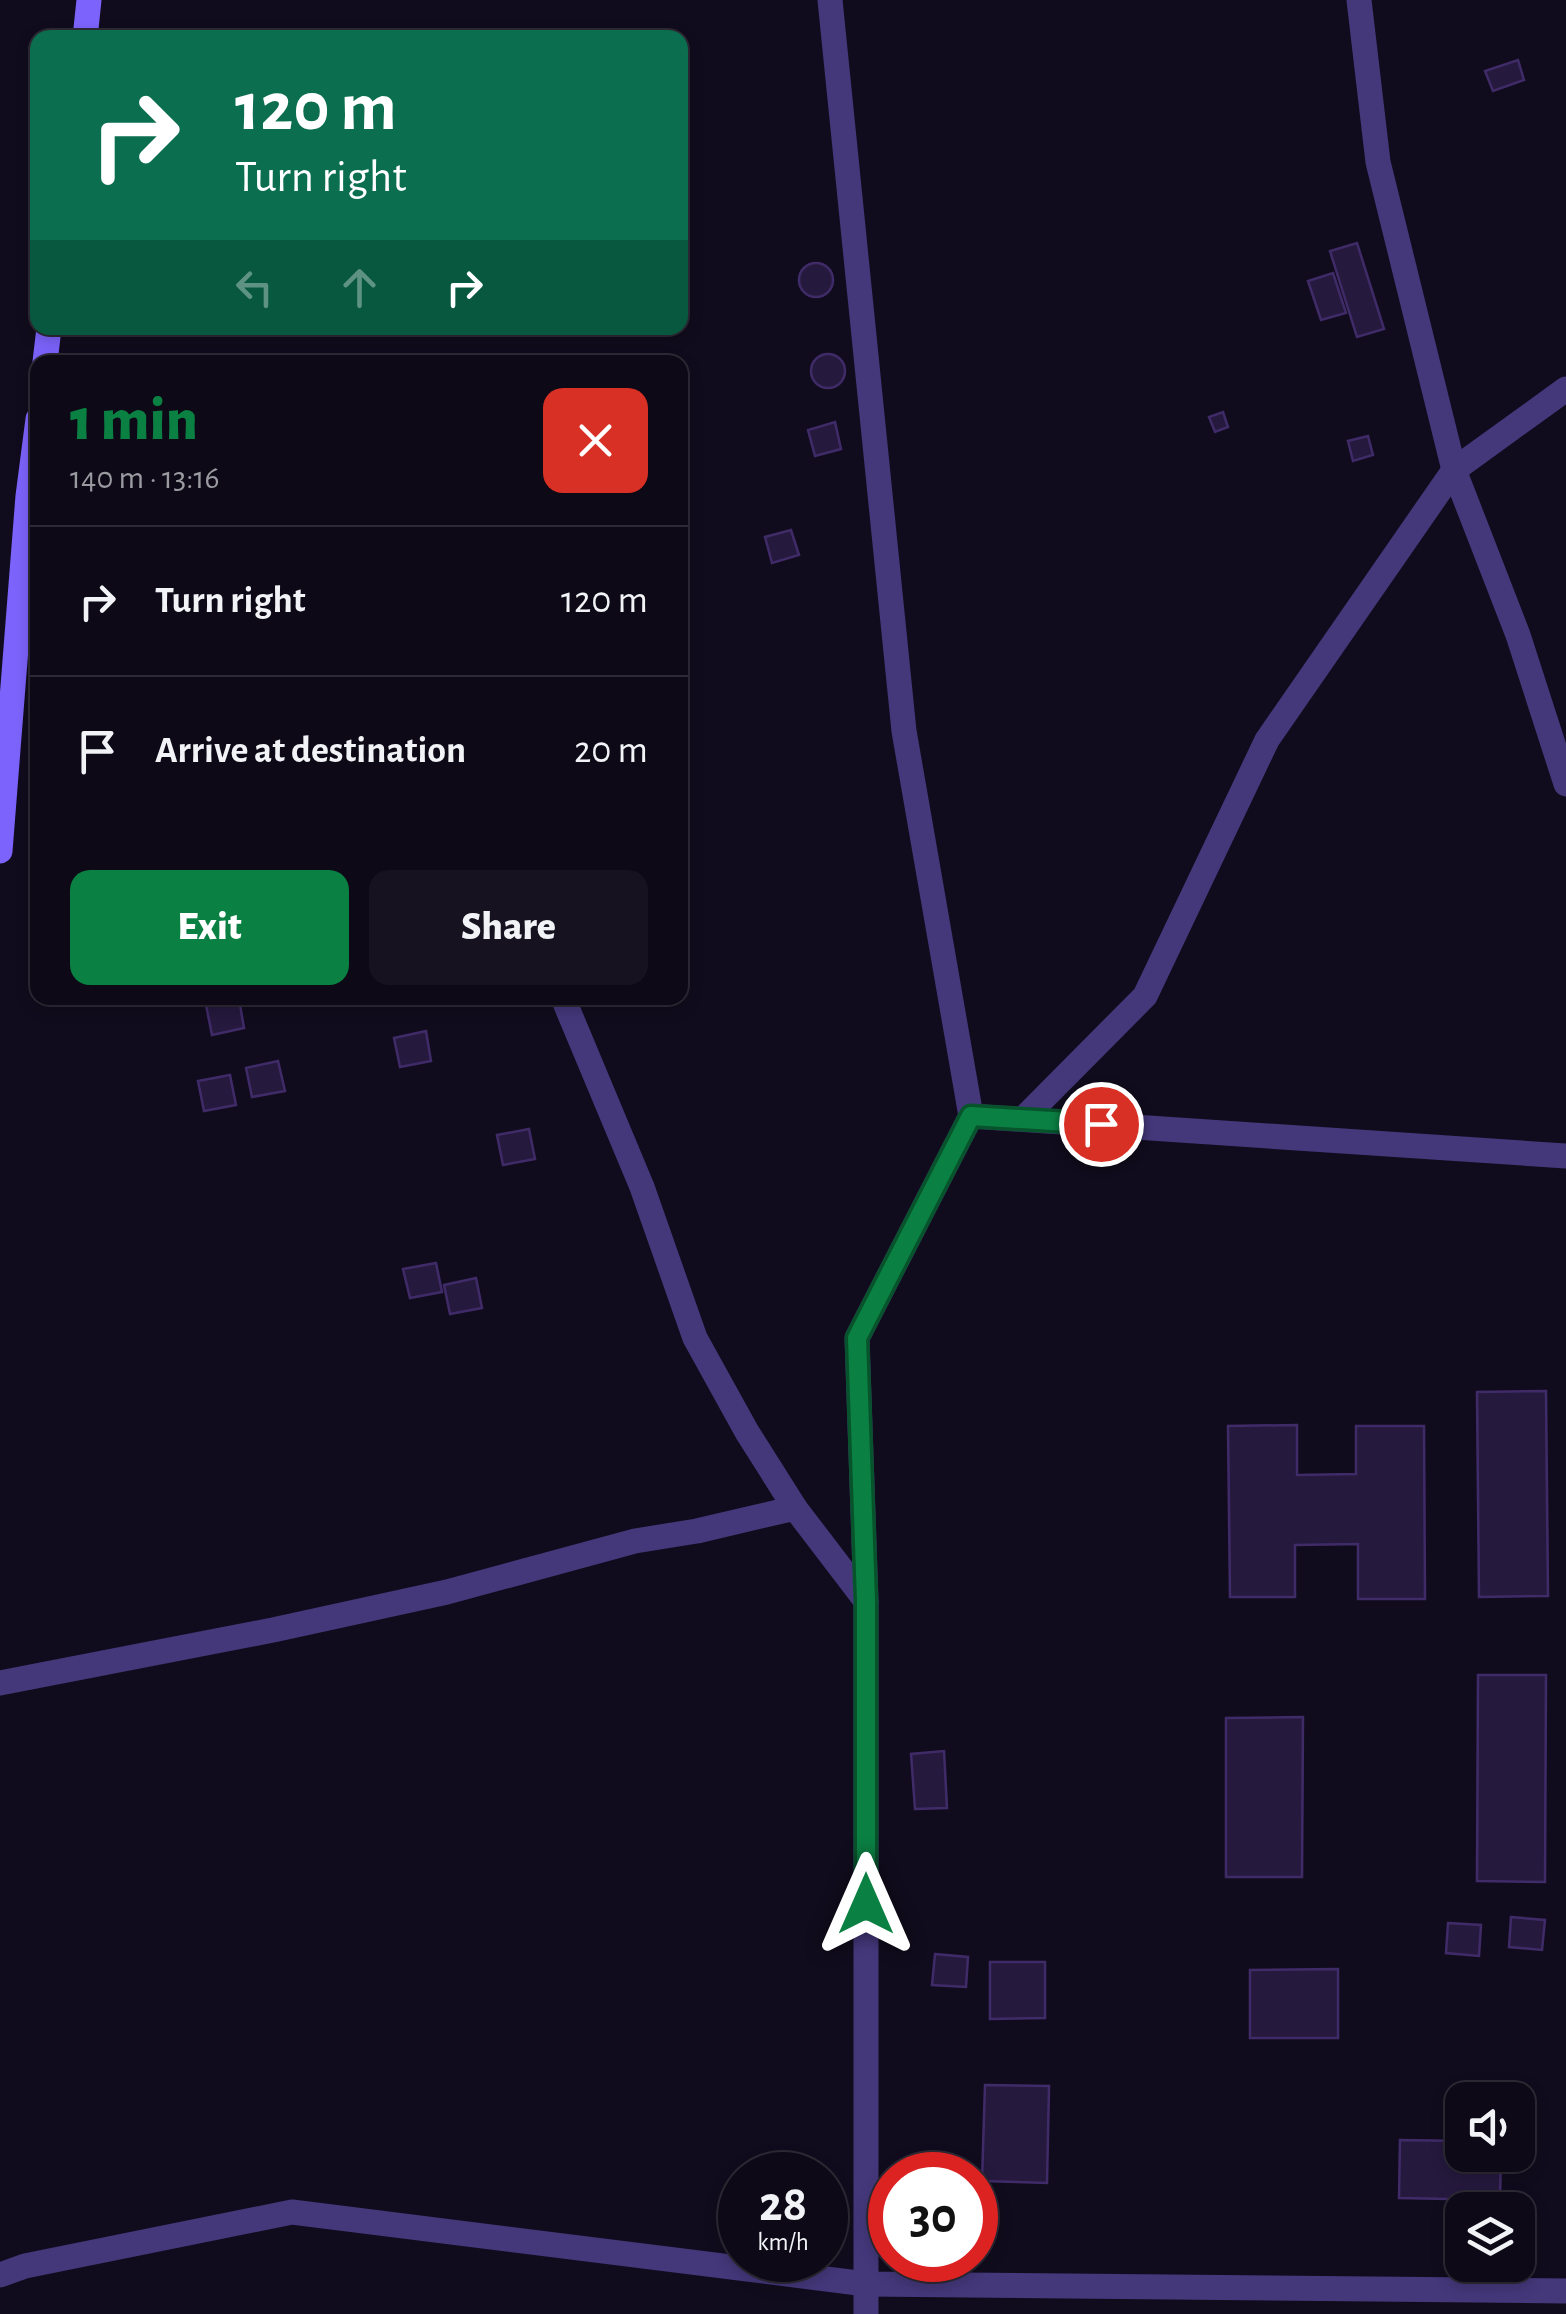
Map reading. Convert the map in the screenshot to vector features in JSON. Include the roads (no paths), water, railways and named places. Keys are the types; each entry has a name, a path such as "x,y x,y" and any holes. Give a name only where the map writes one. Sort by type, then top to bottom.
{"main road":[{"path":"86,30 90,0"},
{"path":"0,852 30,530"}],"street":[{"path":"830,0 904,731 971,1116 857,1338 866,1601 866,2314"},
{"path":"1359,0 1378,162 1454,470 1518,635 1566,784"},
{"path":"1023,1119 1146,996 1267,740 1454,470 1566,389"},
{"path":"566,1005 642,1186 695,1338 795,1508 866,1601"},
{"path":"971,1116 1566,1156"},
{"path":"0,1683 447,1592 636,1541 795,1508"},
{"path":"0,2275 25,2266 292,2212 866,2284 1566,2291"}]}
